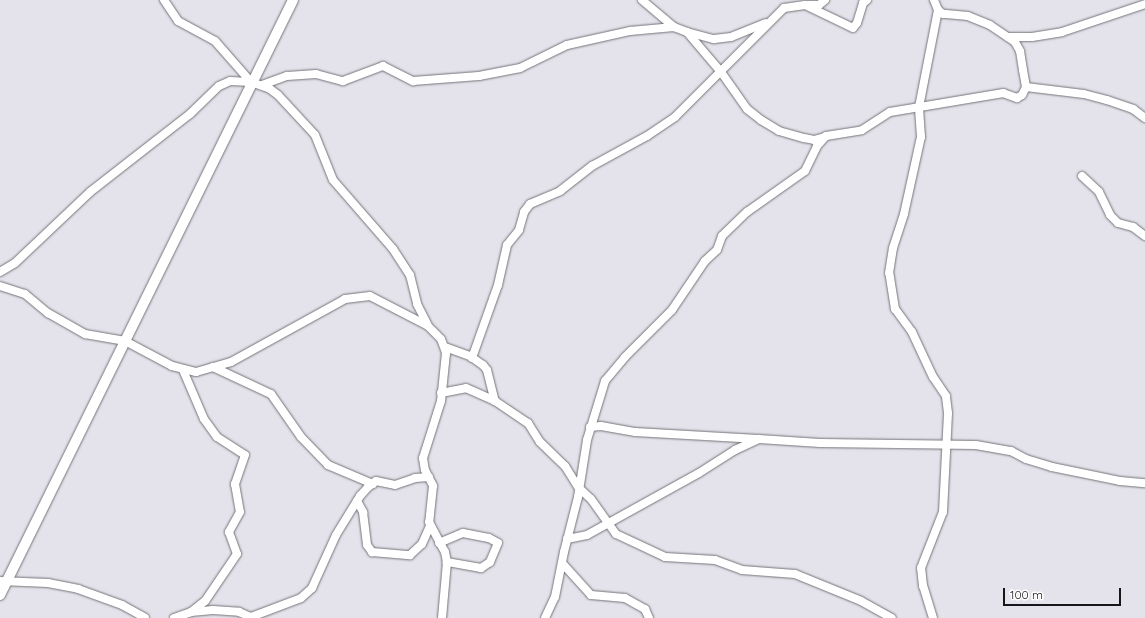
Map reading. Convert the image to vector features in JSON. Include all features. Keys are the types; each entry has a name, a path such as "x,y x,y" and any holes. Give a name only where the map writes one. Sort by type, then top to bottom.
{"main road":[{"path":"0,595 3,582 125,341 251,82 293,0"}],"street":[{"path":"164,0 178,21 215,41 251,82"},
{"path":"642,0 674,27 714,39 730,37 766,23"},
{"path":"472,358 498,285 507,245 519,230 527,208 530,204 560,191 592,166 664,126 692,102 766,23 784,8 819,5 825,0"},
{"path":"805,6 853,28 867,0"},
{"path":"687,32 721,72 748,109 779,131 814,140 826,136 862,130 890,112 1003,93 1018,98 1022,95 1026,87 1020,51 1008,37 968,16 943,14 938,10 934,0"},
{"path":"1008,37 1032,37 1062,32 1145,4"},
{"path":"933,618 923,586 921,568 942,512 948,413 946,396 933,377 912,332 896,309 889,273 892,248 904,214 921,137 919,107 938,10"},
{"path":"262,85 287,76 316,74 343,81 383,66 413,81 479,76 520,68 567,45 630,31 674,27"},
{"path":"0,272 20,260 90,192 190,114 219,86 230,81 251,82 262,85 278,95 315,135 333,180 393,249 410,275 419,310 428,326 445,347 472,358 487,370 495,401"},
{"path":"1026,87 1099,98 1133,109 1145,118"},
{"path":"545,618 555,597 579,488 590,427 602,390 611,373 672,310 705,261 717,250 722,236 747,212 805,171 817,146 826,136"},
{"path":"1082,176 1099,192 1110,215 1118,223 1133,227 1145,236"},
{"path":"0,286 25,294 48,313 85,334 125,341 183,370 196,372 231,362 345,299 370,296 428,326"},
{"path":"442,618 447,562 439,542 430,526 428,510 433,486 425,470 423,458 442,393 445,347"},
{"path":"213,367 271,394 301,437 328,465 373,484"},
{"path":"183,370 204,419 217,437 245,455 235,484 240,512 229,532 237,554 205,600 191,612"},
{"path":"442,393 466,388 495,401 528,423 540,442 569,470 579,488 591,499 609,521 616,534 665,557 715,560 742,570 795,574 861,601 892,618"},
{"path":"590,427 601,426 635,432 759,440 820,443 946,445 996,448 1052,467 1120,481 1145,483"},
{"path":"567,539 587,534 699,473 735,450 759,440"},
{"path":"174,618 191,612 213,610 251,617 308,594 336,535 357,501 373,484 380,482 395,485 415,478 429,477"},
{"path":"357,501 363,512 367,545 372,552 410,555 422,544 430,526"},
{"path":"439,542 463,533 489,538 498,543 490,562 480,568 447,562"},
{"path":"562,563 591,595 625,598 645,609 649,618"},
{"path":"3,582 48,583 78,588 122,604 145,618"}]}
